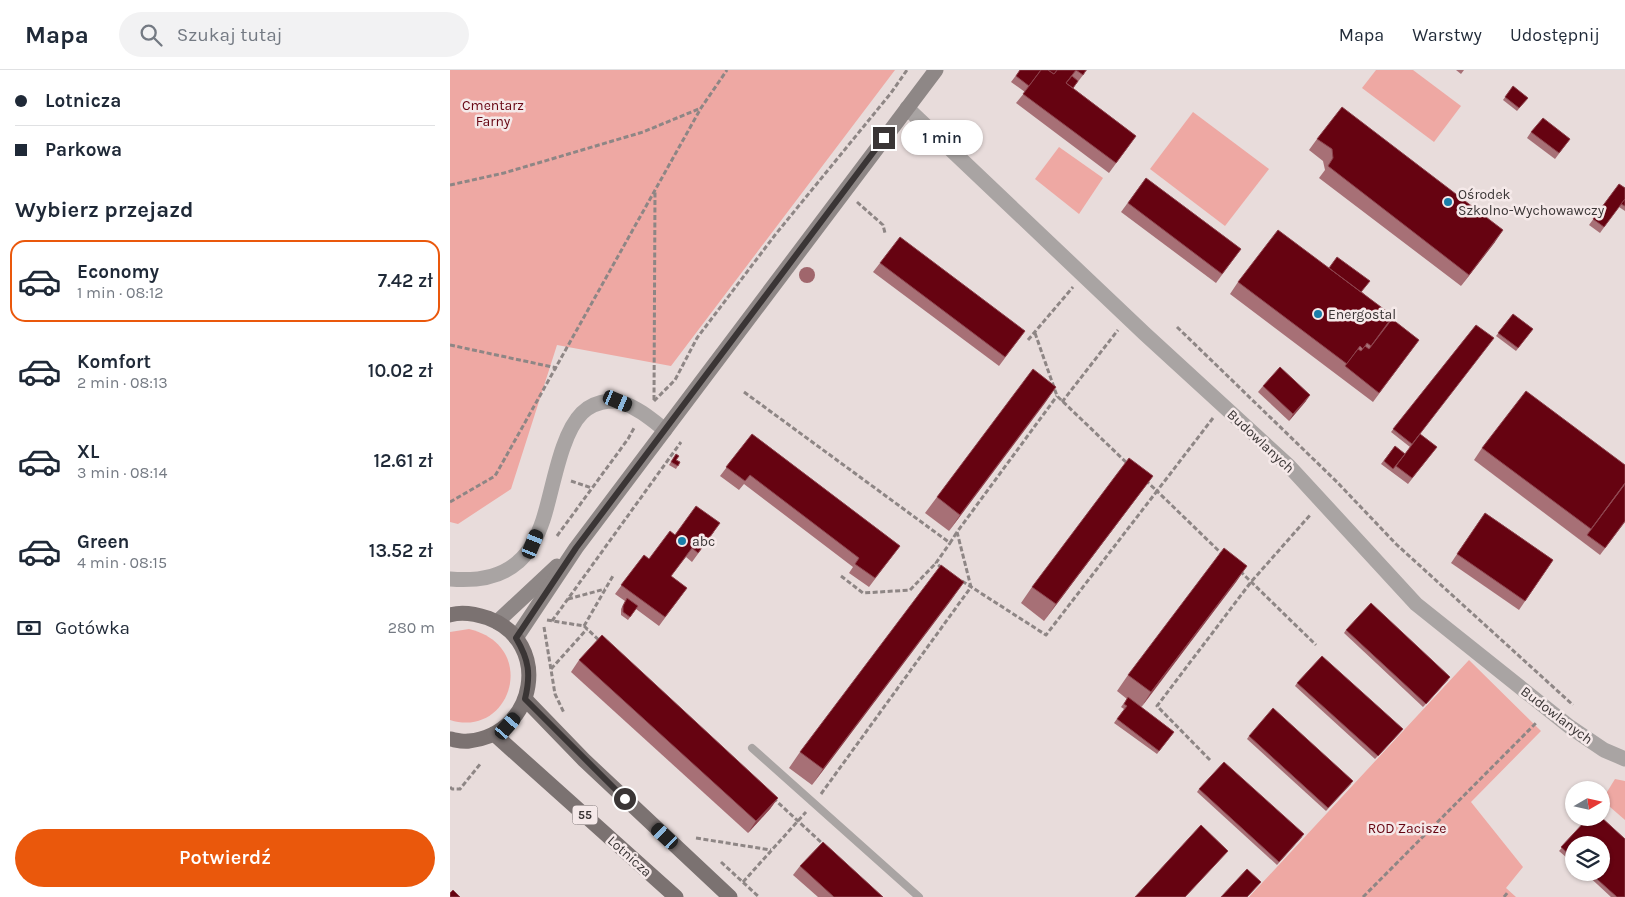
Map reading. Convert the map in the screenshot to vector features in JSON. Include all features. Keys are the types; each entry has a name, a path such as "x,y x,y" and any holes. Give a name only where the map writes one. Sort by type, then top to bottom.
{"main road":[{"path":"450,615 455,613 477,614 497,622 508,629 524,652 529,684 518,714 508,726 494,734 468,742 450,739"},
{"path":"525,699 584,760 730,897"},
{"name":"Lotnicza","path":"494,734 676,897"}],"street":[{"path":"516,638 576,548 936,70"},
{"name":"Budowlanych","path":"907,108 1128,318 1289,466 1416,604 1549,710 1604,750 1625,759"},
{"path":"450,579 473,580 498,574 518,562 533,544 543,520 562,453 571,430 582,412 600,402 618,401 642,412 665,430"},
{"path":"497,622 576,548"}],"lane":[{"path":"752,748 919,897"}],"path":[{"path":"450,502 496,476 701,108 727,70"},
{"path":"554,540 628,438 642,412 674,380 697,338 775,235 908,70"},
{"path":"450,185 504,173 643,132 701,108"},
{"path":"654,401 655,191"},
{"path":"854,200 884,225 885,233"},
{"path":"1028,340 1083,275"},
{"path":"1062,402 1128,318"},
{"path":"1177,327 1337,482 1396,544 1574,706"},
{"path":"1035,333 1057,396 1136,472"},
{"path":"450,345 557,368"},
{"path":"744,392 950,542"},
{"path":"842,576 864,593 910,590 936,563 1057,396"},
{"path":"957,578 1046,635 1222,405"},
{"path":"552,621 681,442"},
{"path":"555,476 592,488"},
{"path":"1143,478 1224,556"},
{"path":"1210,760 1157,706 1251,582 1322,502"},
{"path":"957,532 971,588"},
{"path":"936,563 943,568"},
{"path":"1237,569 1316,645"},
{"path":"551,669 586,628 614,574"},
{"path":"743,882 814,804 971,588"},
{"path":"567,600 606,589"},
{"path":"569,719 564,714 555,694 543,620 586,628 602,643"},
{"path":"1363,897 1549,710"},
{"path":"450,787 452,789 460,789 481,763"},
{"path":"769,794 825,846"},
{"path":"696,838 772,850"},
{"path":"1504,897 1508,892"}],"green space":[{"name":"Cmentarz Farny","path":"450,70 895,70 671,366 557,345 511,489 458,524 450,522"},
{"path":"1376,70 1413,70 1461,106 1434,142 1362,88"},
{"path":"1193,112 1269,169 1225,226 1150,169"},
{"path":"1059,147 1103,178 1079,214 1035,179"},
{"path":"469,629 491,639 505,653 510,670 509,688 502,704 489,716 471,722 450,720 450,632"},
{"name":"ROD Zacisze","path":"1469,660 1541,731 1471,802 1523,867 1506,888 1516,897 1249,897"},
{"path":"1615,779 1625,781 1625,820 1610,807 1610,787"}],"building":[{"path":"1020,70 1041,70 1029,86 1016,76"},
{"path":"1041,70 1048,70 1054,74 1057,70 1076,70 1066,83 1136,136 1116,163 1023,94"},
{"path":"1048,70 1057,70 1054,74"},
{"path":"1076,70 1086,70 1083,75"},
{"path":"1072,76 1078,81 1073,88 1066,83"},
{"path":"1513,86 1528,98 1519,108 1505,97"},
{"path":"1342,107 1503,230 1469,275 1328,166 1333,158 1332,149 1317,139"},
{"path":"1543,118 1570,139 1559,153 1531,132"},
{"path":"1146,178 1241,249 1222,274 1128,203"},
{"path":"1619,184 1625,188 1625,199 1604,227 1593,219"},
{"path":"1278,230 1393,316 1371,346 1367,343 1363,349 1360,346 1347,364 1238,282"},
{"path":"900,237 1025,331 1005,357 880,263"},
{"path":"1337,257 1370,281 1361,292 1329,268"},
{"path":"1513,314 1533,329 1518,348 1498,333"},
{"path":"1392,319 1419,340 1379,393 1345,366 1358,349 1361,351 1365,346 1369,349"},
{"path":"1476,325 1494,338 1412,444 1393,429"},
{"path":"1280,367 1310,395 1293,414 1263,386"},
{"path":"1033,369 1056,387 960,515 937,497"},
{"path":"1526,391 1625,465 1625,483 1591,529 1482,448"},
{"path":"752,434 900,546 875,578 855,564 859,558 750,475 745,481 726,467"},
{"path":"1420,434 1437,447 1412,478 1396,466"},
{"path":"1395,446 1405,454 1393,469 1384,461"},
{"path":"676,454 679,456 676,460 680,462 678,466 671,462"},
{"path":"1129,458 1153,476 1056,604 1032,587"},
{"path":"1625,484 1625,521 1605,548 1587,535"},
{"path":"696,506 720,523 698,553 692,548 671,576 687,588 665,617 621,585 644,555 649,559 670,531 675,535"},
{"path":"1485,513 1553,560 1525,601 1457,554"},
{"path":"1224,548 1247,566 1151,692 1128,675"},
{"path":"941,565 964,582 823,769 800,752"},
{"path":"627,598 638,606 630,617 623,612 623,606"},
{"path":"1371,603 1450,677 1426,704 1346,630"},
{"path":"602,635 778,798 756,821 579,660"},
{"path":"1322,656 1403,729 1378,756 1297,683"},
{"path":"1128,697 1174,732 1159,751 1117,719 1127,706 1124,704"},
{"path":"1273,708 1353,781 1328,808 1249,736"},
{"path":"1224,762 1304,834 1279,862 1199,789"},
{"path":"1201,825 1228,851 1185,897 1135,897"},
{"path":"1610,825 1625,839 1625,897 1617,897 1599,881 1610,881 1610,836 1571,836 1581,826"},
{"path":"823,842 883,897 834,897 800,866"},
{"path":"1565,843 1565,851 1561,847"},
{"path":"1247,869 1261,882 1247,897 1221,897"},
{"path":"453,890 460,897 450,897 450,893"}],"place":[{"name":"Ośrodek Szkolno-Wychowawczy","path":"1448,202"},
{"name":"Energostal","path":"1318,314"},
{"name":"abc","path":"682,541"}],"route":[{"path":"625,799 525,699 529,684 528,668 524,652 516,638 576,548 884,138"}]}
